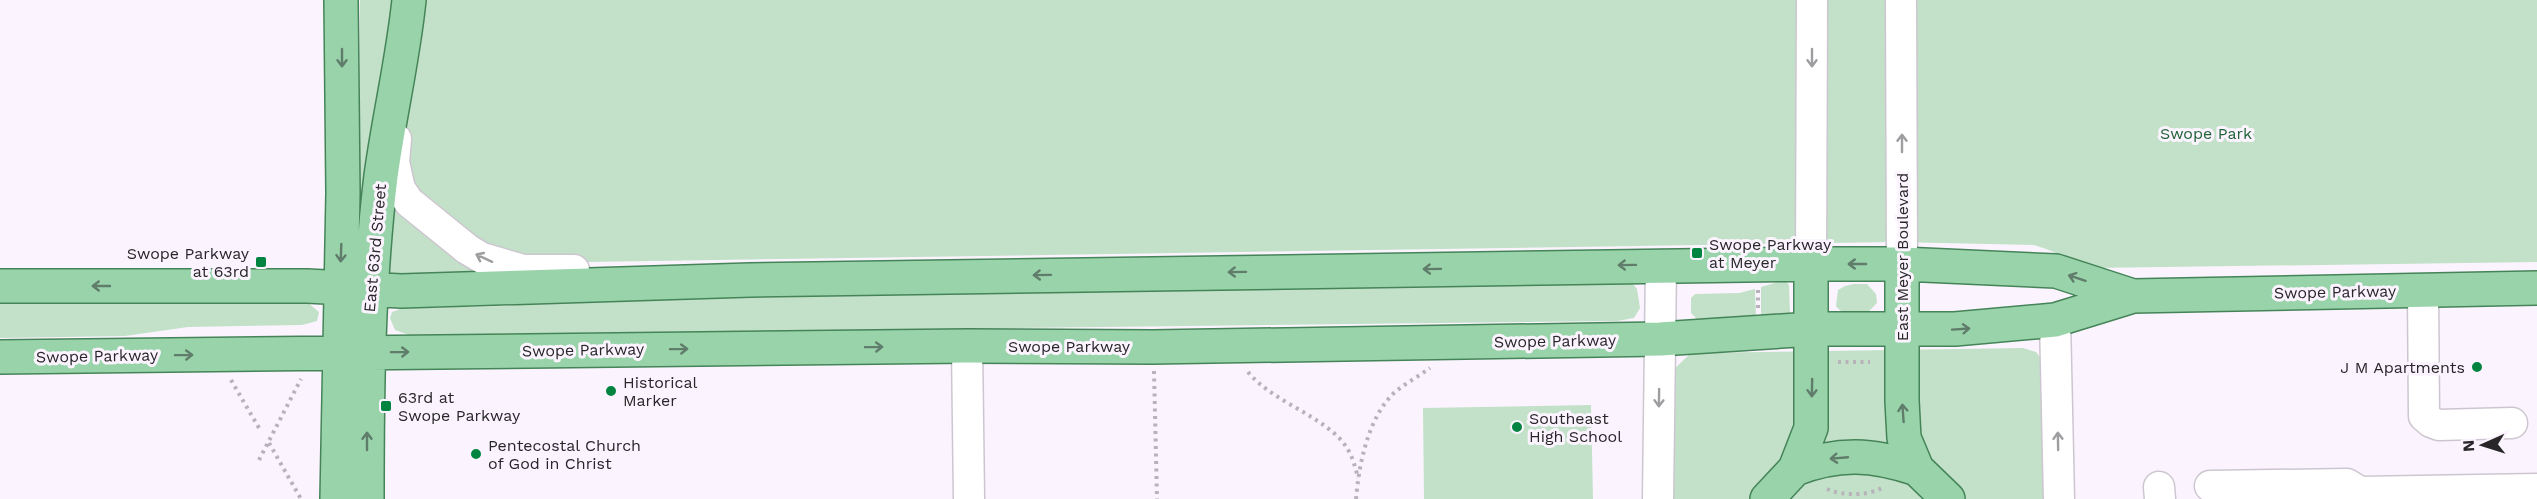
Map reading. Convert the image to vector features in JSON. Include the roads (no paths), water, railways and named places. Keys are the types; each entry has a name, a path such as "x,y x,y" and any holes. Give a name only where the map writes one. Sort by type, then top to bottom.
{"main road":[{"name":"East 63rd Street","path":"337,499 353,352 355,289 343,193 341,0"},
{"name":"East 63rd Street","path":"355,289 381,174 409,8"},
{"path":"1767,499 1795,469 1811,428 1811,264"},
{"name":"Swope Parkway","path":"0,286 307,286 355,289 1661,265 1902,264 2056,271 2133,296"},
{"name":"East Meyer Boulevard","path":"1902,264 1904,438 1917,469 1948,499"},
{"name":"Swope Parkway","path":"0,357 967,346 1153,347 1660,339 1812,329 1955,330 2055,320 2133,296 2537,288"},
{"name":"East 63rd Street","path":"353,352 367,499"},
{"path":"1795,469 1818,460 1840,457 1873,457 1917,469"}],"street":[{"path":"1811,264 1812,0"},
{"name":"East Meyer Boulevard","path":"1901,0 1902,264"},
{"path":"409,8 394,162 396,175 400,189 410,202 467,249 482,258 523,270 658,270 750,280"},
{"path":"1658,499 1661,265"},
{"path":"2423,290 2424,416 2439,425 2512,423"},
{"path":"2055,320 2060,499"},
{"path":"967,346 969,499"},
{"path":"2210,486 2347,484 2360,496 2537,489"}],"place":[{"name":"Swope Parkway at Meyer","path":"1697,253"},
{"name":"Swope Parkway at 63rd","path":"261,262"},
{"name":"J M Apartments","path":"2477,367"},
{"name":"Historical Marker","path":"611,391"},
{"name":"63rd at Swope Parkway","path":"386,406"},
{"name":"Southeast High School","path":"1517,427"},
{"name":"Pentecostal Church of God in Christ","path":"476,454"}],"park label":[{"name":"Swope Park","path":"2206,133"}]}
